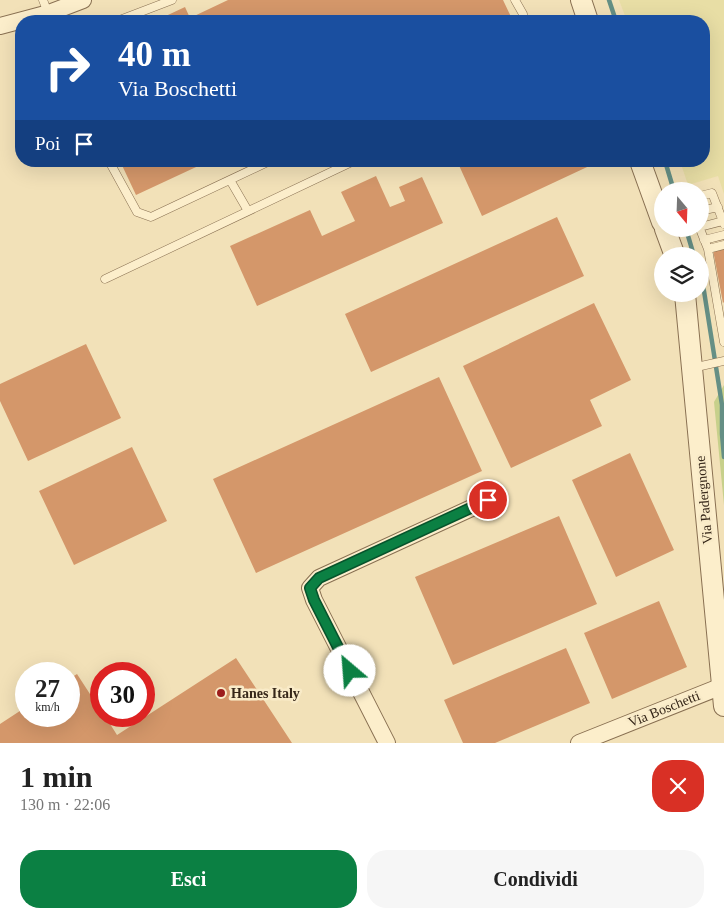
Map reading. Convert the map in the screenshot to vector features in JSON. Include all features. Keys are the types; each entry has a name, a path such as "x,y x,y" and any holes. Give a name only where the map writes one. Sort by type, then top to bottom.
{"street":[{"path":"35,15 83,0"},
{"path":"581,0 586,15"},
{"path":"0,26 15,21"},
{"path":"642,167 654,195"},
{"name":"Via Padergnone","path":"687,302 700,366 723,696"},
{"path":"387,743 314,600 310,588 319,578 488,500"},
{"name":"Via Boschetti","path":"579,743 723,696"}],"lane":[{"path":"133,15 172,0"},
{"path":"515,0 523,15"},
{"path":"112,167 137,212 151,217 257,167"},
{"path":"105,279 341,167"},
{"path":"230,180 248,211"},
{"path":"709,194 712,193 724,223 709,226"},
{"path":"709,209 718,207"},
{"path":"707,247 704,240 724,235"},
{"path":"709,249 724,245"},
{"path":"709,255 724,342"},
{"path":"700,366 723,361"}],"shaded area":[{"path":"619,0 724,0 724,194 718,176 698,182 687,182 682,167 710,167 710,15 625,15"}],"green space":[{"path":"724,385 724,505 714,402"}],"building":[{"path":"228,0 503,0 510,15 196,15"},
{"path":"185,7 189,15 168,15"},
{"path":"123,167 196,167 136,195"},
{"path":"460,167 587,167 482,216"},
{"path":"376,176 390,207 405,201 399,187 422,177 443,223 257,306 230,246 310,210 322,236 355,221 341,192"},
{"path":"557,217 584,276 371,372 345,314"},
{"path":"724,248 724,302 723,303 713,250"},
{"path":"594,303 631,380 590,400 602,426 511,468 463,366"},
{"path":"86,344 121,418 28,461 0,401 0,384"},
{"path":"439,377 482,471 256,573 213,479"},
{"path":"132,447 167,521 74,565 39,491"},
{"path":"630,453 674,550 616,577 572,480"},
{"path":"559,516 597,604 453,665 415,577"},
{"path":"659,601 687,667 612,699 584,633"},
{"path":"566,648 590,703 495,743 463,743 444,700"},
{"name":"Hanes Italy","path":"236,658 292,743 0,743 0,724 15,714 15,727 80,727 80,679 90,694 90,727 112,727 117,735 129,727 155,727 155,710"}],"waterway":[{"path":"609,0 614,15"},
{"path":"667,167 671,182"},
{"path":"689,238 691,247"},
{"path":"706,302 722,405 724,457"}],"place":[{"name":"Hanes Italy","path":"221,693"}],"route":[{"path":"350,671 314,600 310,588 319,578 488,500"}]}
